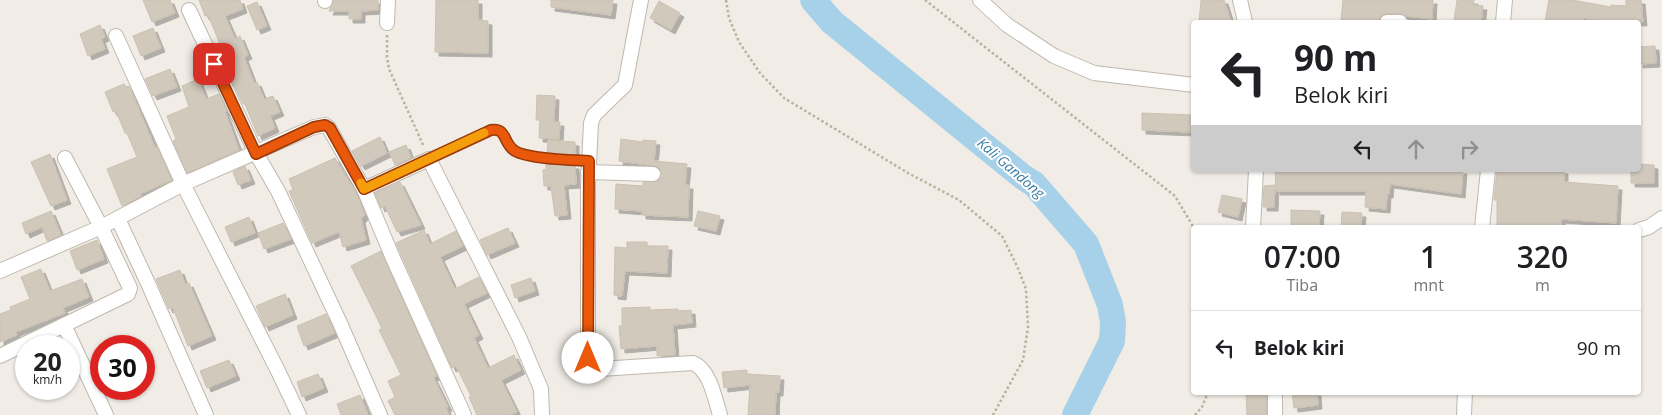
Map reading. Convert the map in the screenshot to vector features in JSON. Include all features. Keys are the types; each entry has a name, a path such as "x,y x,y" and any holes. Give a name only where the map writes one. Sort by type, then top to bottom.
{"street":[{"path":"387,23 388,0"},
{"path":"641,0 625,85 594,114 591,123 588,358 592,367 600,369 693,363 700,367 706,376 720,415"},
{"path":"980,0 1007,25 1047,52 1094,73 1191,85"},
{"path":"1240,0 1245,20"},
{"path":"1503,20 1505,0"},
{"path":"189,10 256,154 282,200 340,323 380,415"},
{"path":"116,36 183,184 278,369 299,415"},
{"path":"0,271 118,219 183,184 256,154 314,127 325,125 330,128 364,189 392,256 464,415"},
{"path":"0,356 128,294 130,288 65,158"},
{"path":"364,189 429,159 519,337 541,388 542,415"},
{"path":"589,166 652,174"},
{"path":"1253,225 1256,172"},
{"path":"1482,225 1488,172"},
{"path":"1641,229 1649,227 1662,218"},
{"path":"118,219 206,415"},
{"path":"64,325 106,415"},
{"path":"1275,395 1276,415"},
{"path":"1464,415 1465,395"}],"lane":[{"path":"429,159 496,129 502,132 510,147 520,153 589,166"}],"path":[{"path":"726,0 729,18 739,42 760,73 784,98 958,200 1002,236 1026,289 1028,327 1023,360 993,415"},
{"path":"925,0 1175,196 1192,225"},
{"path":"387,23 386,42 389,69 429,159"},
{"path":"1195,415 1202,407 1207,395"}],"building":[{"path":"143,0 170,0 175,13 152,22"},
{"path":"199,0 240,0 243,9 225,16 235,39 240,36 248,55 244,57 254,83 257,82 264,99 273,96 280,112 270,116 275,128 258,136 245,104 243,104 227,71 229,70 220,44 208,15 205,16"},
{"path":"334,0 378,0 378,10 361,11 361,19 349,19 349,11 329,11"},
{"path":"436,0 478,0 478,20 488,21 488,53 435,52"},
{"path":"551,0 613,0 611,15 551,7"},
{"path":"1201,0 1224,0 1230,20 1199,20"},
{"path":"1343,0 1433,0 1432,19 1406,16 1400,13 1387,13 1380,17 1379,20 1341,20"},
{"path":"1457,0 1474,0 1473,5 1483,6 1481,20 1454,20"},
{"path":"1549,0 1572,0 1611,7 1611,5 1626,6 1626,0 1641,0 1643,22 1641,20 1594,20 1583,18 1583,20 1545,20"},
{"path":"659,1 680,13 671,30 650,18"},
{"path":"257,2 267,26 257,30 247,6"},
{"path":"100,25 105,37 101,39 105,49 88,56 80,34"},
{"path":"153,28 161,48 141,56 133,36"},
{"path":"1655,46 1656,63 1641,64 1641,47"},
{"path":"170,69 177,87 153,96 145,79"},
{"path":"198,79 206,99 219,94 227,111 225,112 239,150 187,173 173,141 176,139 167,116 189,107 182,86"},
{"path":"124,84 126,87 129,86 155,148 157,147 172,180 140,194 141,196 122,206 107,169 137,157 116,111 113,112 105,92"},
{"path":"537,95 555,96 554,122 560,122 559,139 539,138 540,120 536,120"},
{"path":"1142,113 1191,115 1191,132 1142,130"},
{"path":"380,137 387,153 361,166 352,151"},
{"path":"621,139 643,142 643,140 656,141 654,161 687,164 685,185 689,185 688,217 642,215 642,211 615,209 616,184 643,186 643,182 658,181 662,175 661,170 657,166 619,161"},
{"path":"548,140 575,142 575,155 547,153"},
{"path":"406,145 411,158 395,165 389,152"},
{"path":"50,154 67,200 51,206 31,162"},
{"path":"335,158 356,193 365,215 361,219 366,240 343,247 339,232 312,243 289,191 293,190 289,179"},
{"path":"546,164 575,165 576,184 564,185 567,215 555,216 551,186 544,186 543,170 546,169"},
{"path":"1641,164 1654,165 1654,183 1631,183 1631,172 1641,172"},
{"path":"245,166 251,180 238,185 233,172"},
{"path":"1275,172 1463,172 1461,194 1390,184 1386,209 1365,207 1366,191 1276,191"},
{"path":"1497,172 1564,172 1564,182 1618,186 1616,223 1561,219 1562,225 1497,225 1497,200 1494,200"},
{"path":"400,182 421,225 397,232 385,206 381,208 375,193"},
{"path":"1275,185 1274,207 1263,207 1264,186"},
{"path":"1222,195 1242,199 1238,217 1218,212"},
{"path":"1291,210 1320,211 1319,225 1291,225"},
{"path":"51,211 61,235 47,241 42,227 26,234 22,223"},
{"path":"698,211 720,216 716,231 694,226"},
{"path":"1342,212 1362,213 1361,225 1341,225"},
{"path":"249,217 255,233 231,242 225,227"},
{"path":"283,223 291,239 264,249 258,233"},
{"path":"508,228 515,243 487,255 480,240"},
{"path":"424,230 430,244 456,231 463,246 440,257 455,289 479,277 487,293 464,304 479,335 474,338 488,368 514,355 521,370 501,380 517,412 510,415 477,415 469,397 471,396 456,366 452,368 396,243"},
{"path":"97,240 104,259 77,270 70,251"},
{"path":"627,242 647,242 647,246 668,246 667,273 625,271 622,296 614,295 615,247 627,248"},
{"path":"381,251 437,376 433,377 448,407 446,408 449,415 395,415 388,401 395,397 388,381 401,375 379,330 382,329 351,266"},
{"path":"41,269 50,291 82,279 89,297 63,308 65,313 16,332 17,335 0,342 0,314 11,310 10,307 30,299 21,277"},
{"path":"180,270 185,284 189,283 212,336 188,346 173,308 169,309 156,279"},
{"path":"531,278 535,291 515,298 511,285"},
{"path":"285,294 293,315 265,327 256,306"},
{"path":"650,307 650,310 691,310 692,323 673,325 675,355 657,356 657,346 621,349 619,326 622,326 622,308"},
{"path":"326,314 335,333 304,346 297,326"},
{"path":"229,360 236,376 207,388 200,371"},
{"path":"747,370 747,374 780,376 779,392 776,392 775,415 748,415 750,385 724,388 722,372"},
{"path":"318,374 324,388 302,397 297,382"},
{"path":"360,395 368,415 341,415 337,404"},
{"path":"1246,395 1266,395 1266,415 1247,415"},
{"path":"1292,395 1317,395 1318,405 1294,408"}],"waterway":[{"name":"Kali Gandong","path":"813,0 832,22 1034,184 1086,244 1110,305 1113,322 1112,341 1075,415"}],"slow traffic":[{"path":"361,183 364,189 484,133"}],"route":[{"path":"214,64 256,154 314,127 325,125 330,128 364,189 496,129 502,132 510,147 520,153 541,158 589,161 588,358"}]}
